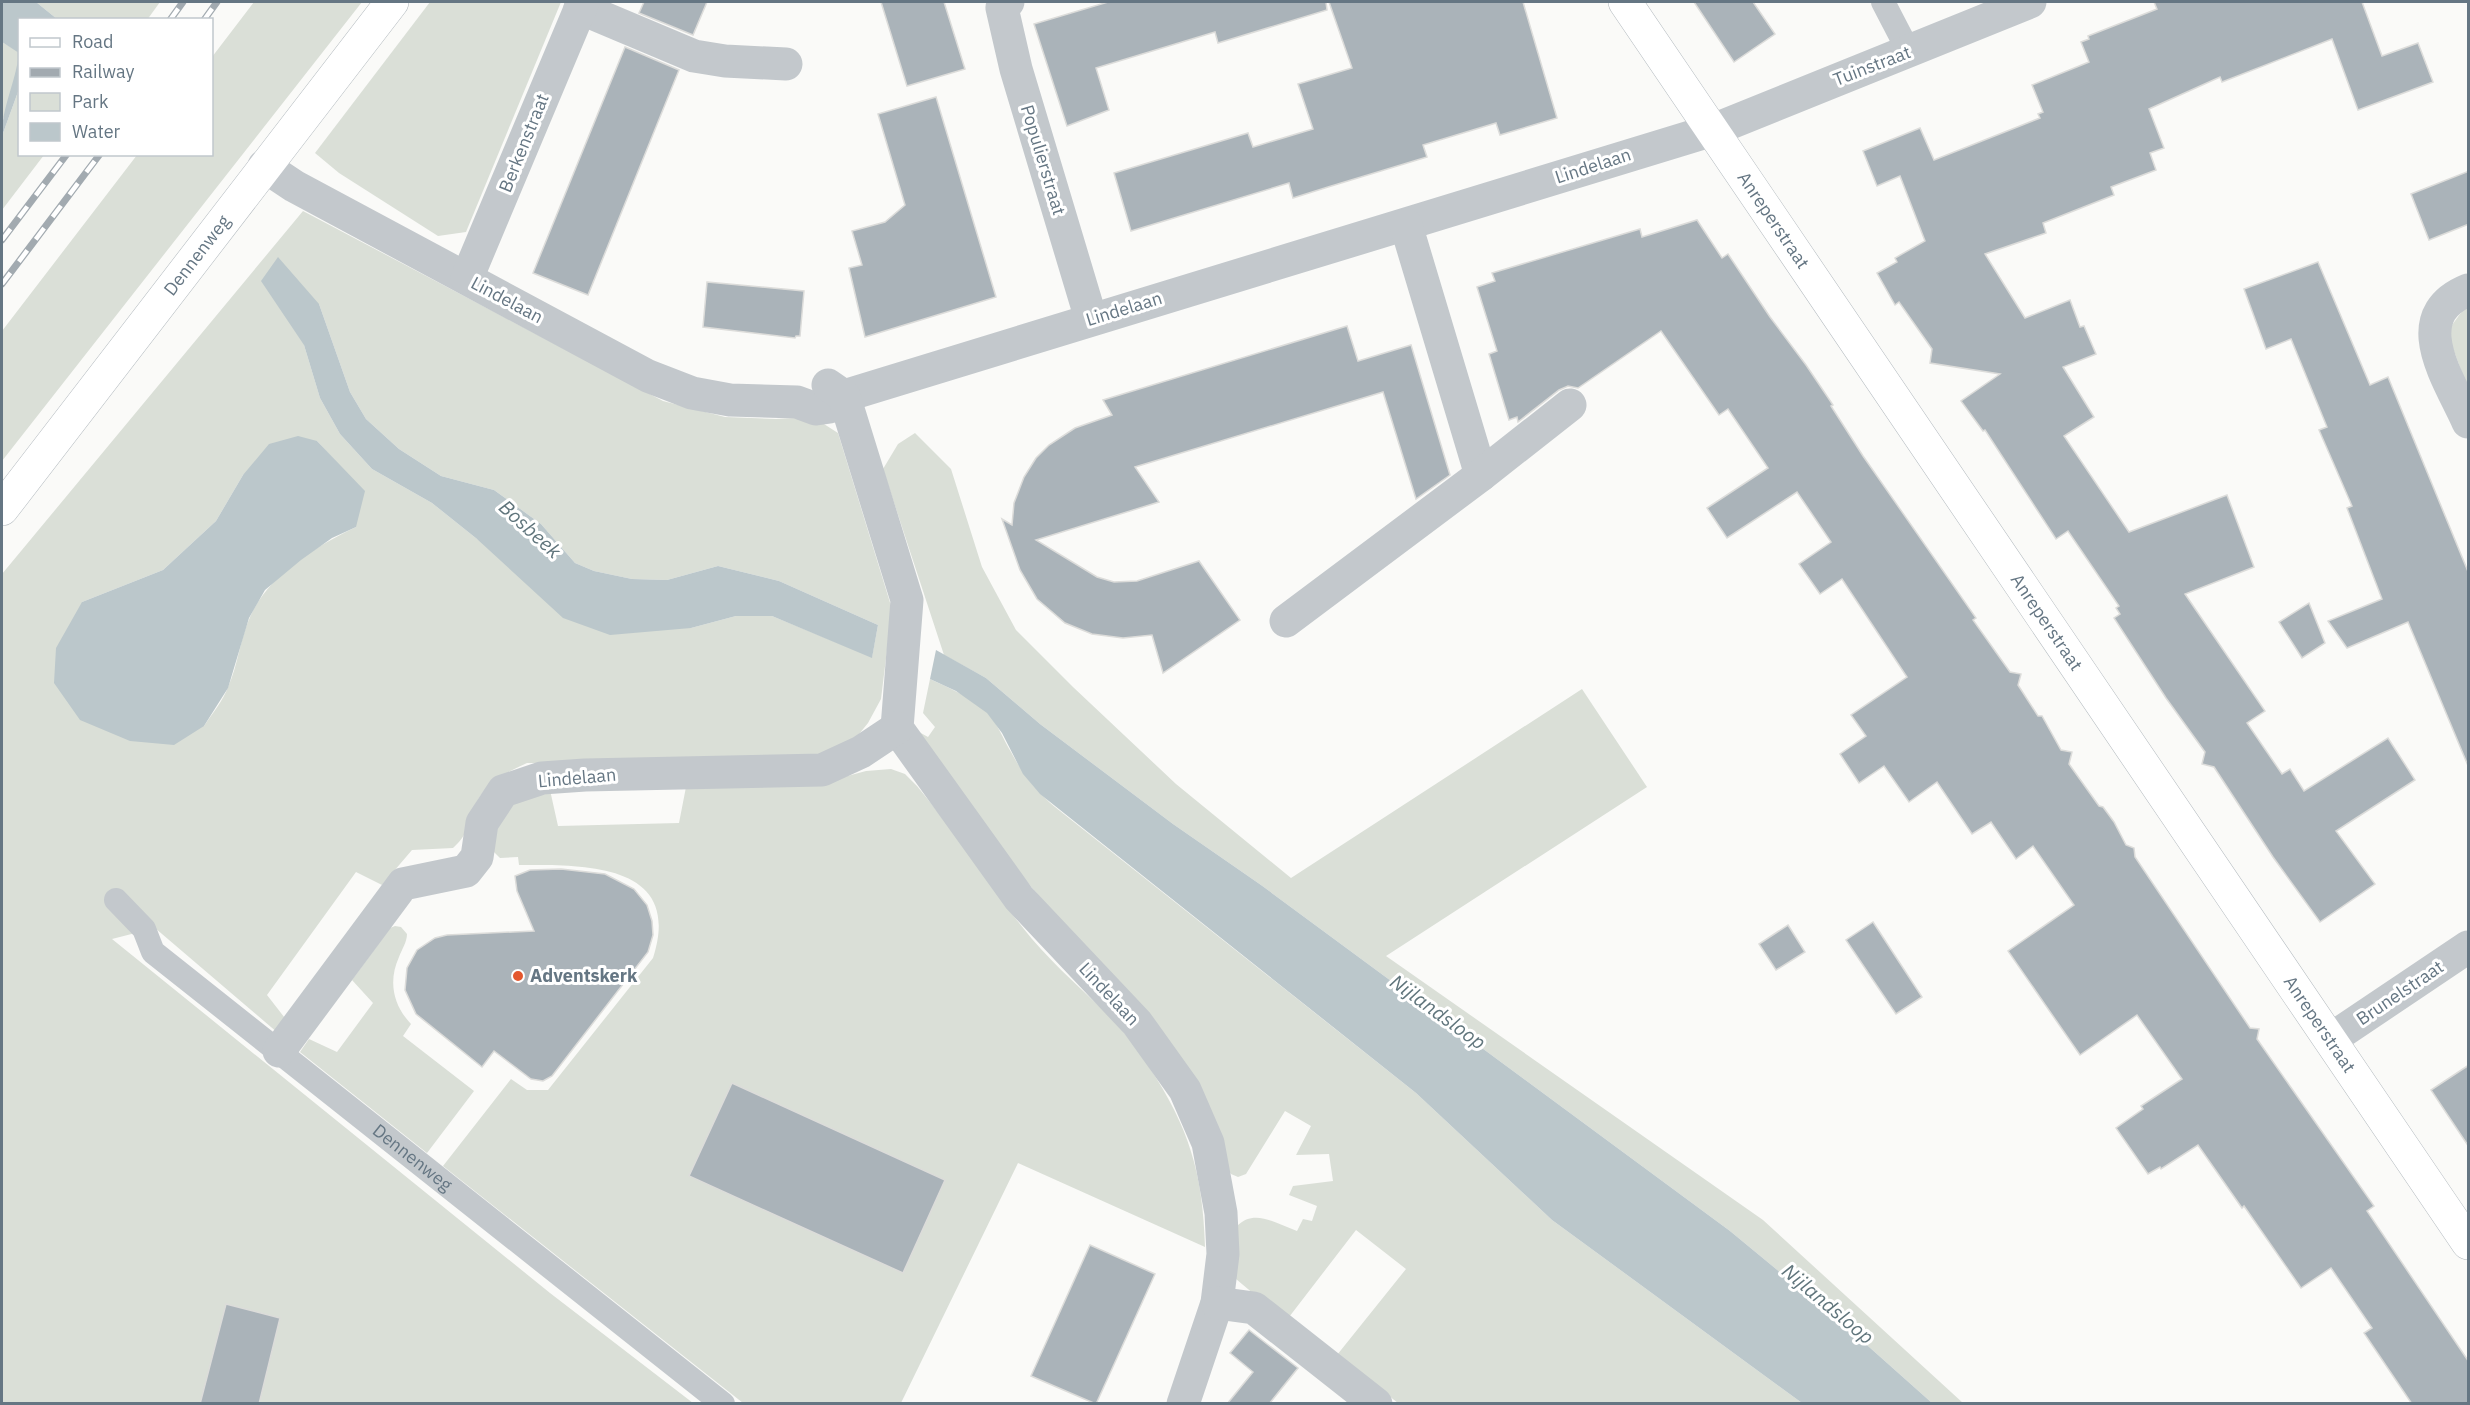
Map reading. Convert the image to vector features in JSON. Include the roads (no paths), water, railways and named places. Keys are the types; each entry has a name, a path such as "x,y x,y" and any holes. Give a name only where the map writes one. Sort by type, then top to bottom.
{"street":[{"name":"Dennenweg","path":"2,509 392,2"},
{"name":"Populierstraat","path":"1008,2 1002,8 1016,69 1091,319"},
{"name":"Anreperstraat","path":"1625,2 2469,1243"},
{"name":"Tuinstraat","path":"1713,130 2030,2"},
{"name":"Berkenstraat","path":"467,278 582,5 694,56 725,61 786,64"},
{"name":"Lindelaan","path":"264,166 294,186 648,376 692,393 730,400 797,402 808,388 827,385 844,396 1406,225 1667,142 1713,130"},
{"path":"1406,225 1481,475"},
{"path":"2469,290 2457,295 2444,306 2435,321 2434,335 2436,350 2469,422"},
{"path":"844,396 908,600 897,728"},
{"path":"1286,621 1481,475 1570,405"},
{"name":"Lindelaan","path":"279,1051 403,884 465,871 477,857 482,823 502,791 542,778 585,775 822,770 861,752 897,728 1019,898 1137,1023 1185,1090 1208,1143 1221,1213 1223,1254 1217,1303 1183,1404"},
{"name":"Brunelstraat","path":"2331,1039 2469,947"},
{"path":"1217,1303 1254,1308 1376,1404"}],"lane":[{"path":"1883,2 1909,52"},
{"name":"Dennenweg","path":"116,900 144,929 153,952 723,1404"}],"water":[{"path":"2,2 36,2 56,18 18,18 18,52 2,42"},
{"path":"18,58 18,92 2,136 4,116"},
{"name":"Bosbeek","path":"278,257 319,304 350,392 366,419 399,449 441,476 494,490 541,524 575,563 594,571 632,579 667,580 718,566 779,581 878,625 872,658 772,616 736,616 691,628 610,635 563,618 477,539 432,503 372,469 340,434 320,398 304,345 261,281"},
{"path":"298,436 317,441 365,491 356,527 332,538 265,590 249,618 228,688 204,726 174,745 130,741 80,720 54,683 56,648 82,602 163,570 216,521 243,475 269,444"},
{"path":"936,650 986,678 1040,724 1173,824 1261,885 1730,1231 1850,1330 1932,1403 1802,1403 1552,1220 1416,1093 1040,794 1023,774 1002,733 987,713 956,691 930,679"}],"railway":[{"path":"171,18 183,2"},
{"path":"205,18 217,2"},
{"path":"2,240 65,156"},
{"path":"2,284 98,156"}],"place":[{"name":"Adventskerk","path":"518,976"}],"water label":[{"name":"Nijlandsloop","path":"1438,1012"},
{"name":"Nijlandsloop","path":"1828,1304"}]}
